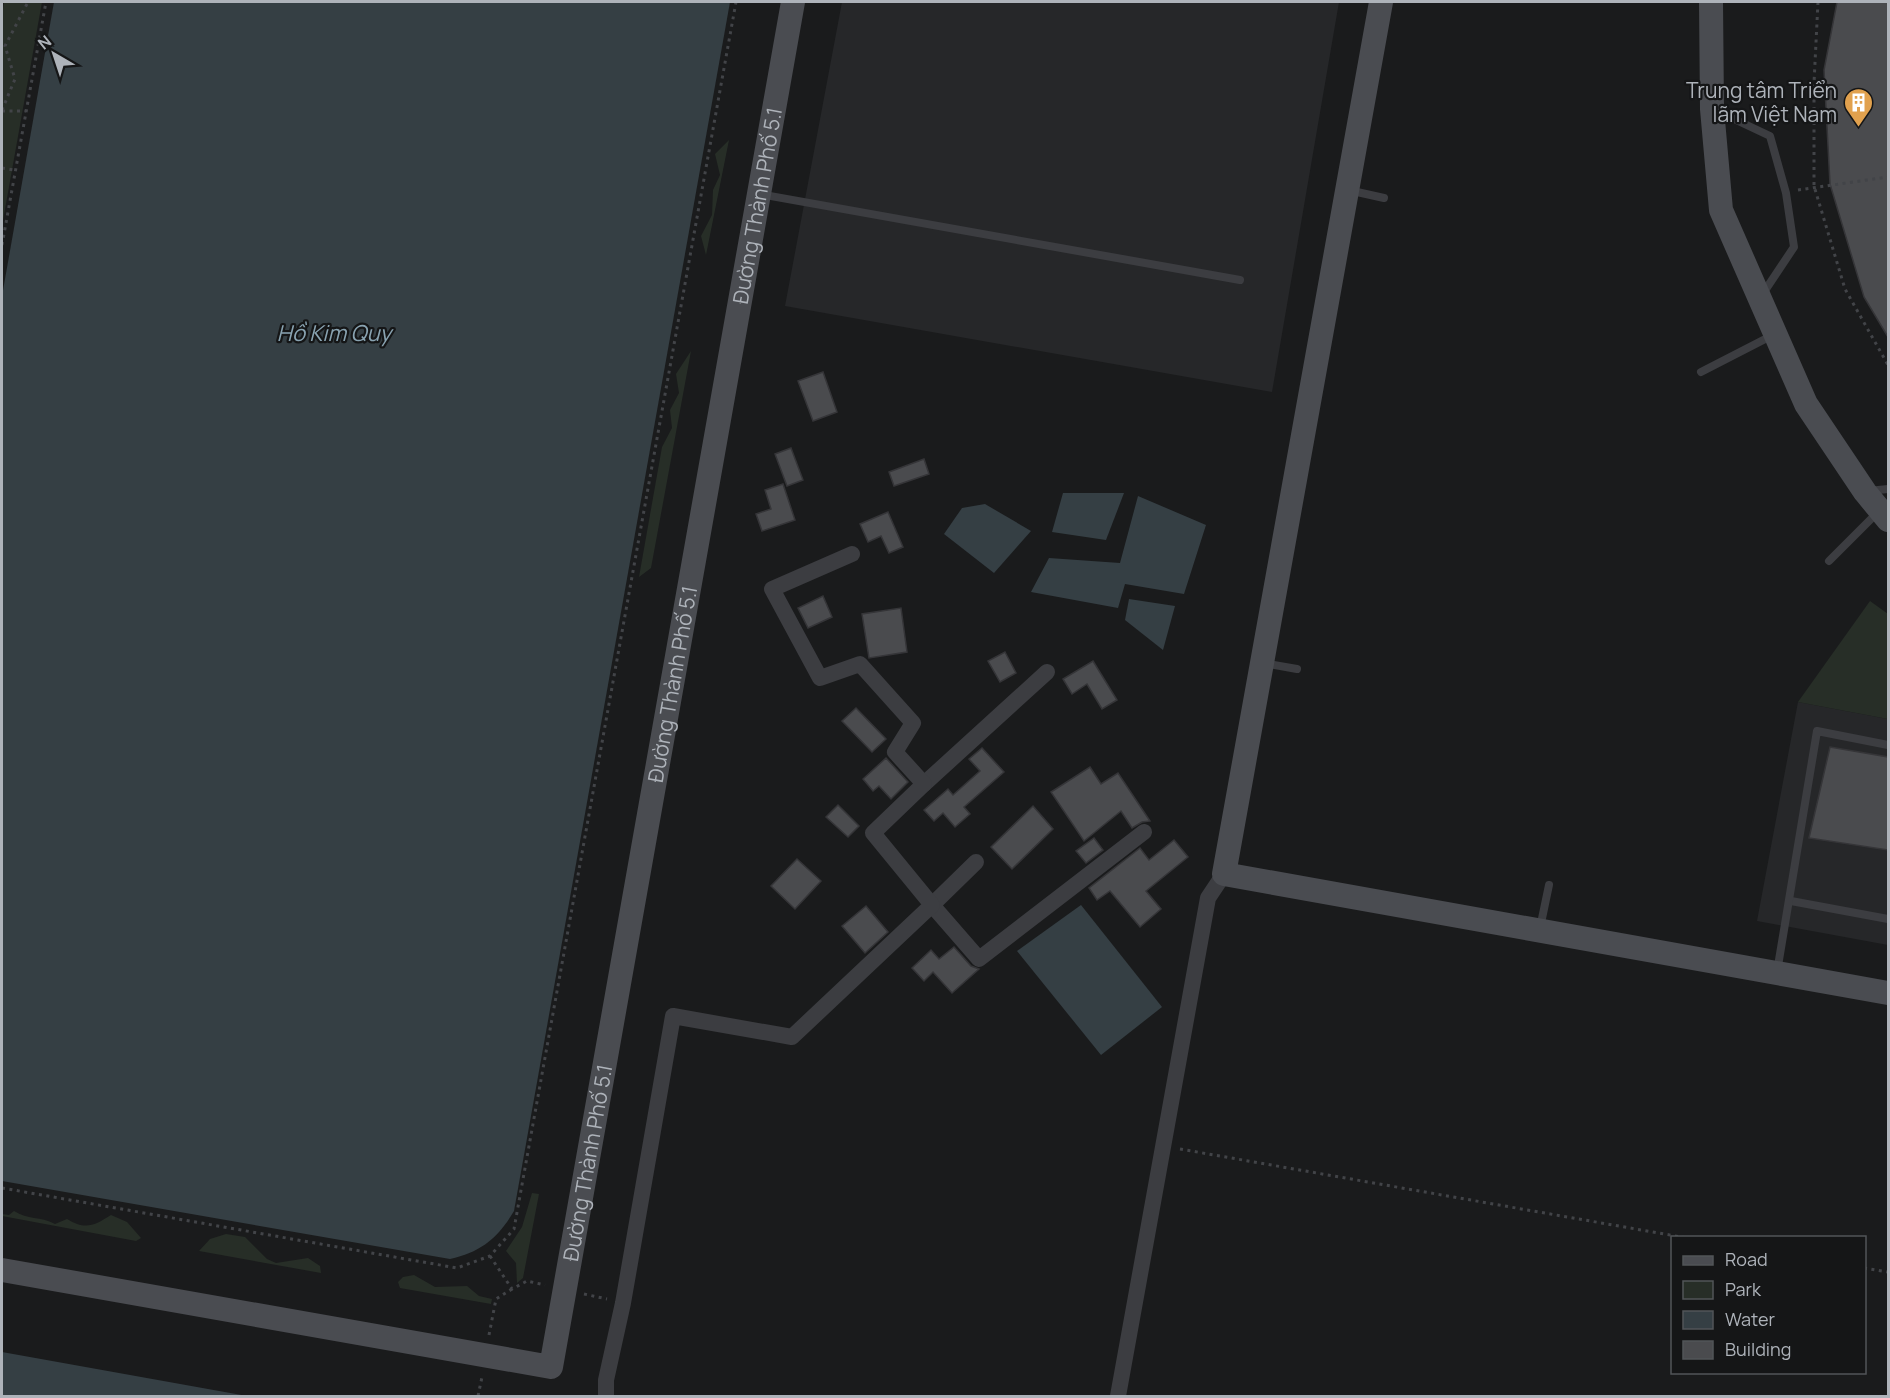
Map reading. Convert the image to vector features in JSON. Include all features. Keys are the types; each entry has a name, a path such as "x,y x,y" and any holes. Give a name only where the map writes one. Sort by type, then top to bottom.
{"street":[{"name":"Đường Thành Phố 5.1","path":"2,1270 551,1367 793,2"},
{"path":"1118,1396 1208,898 1224,874 1382,2"},
{"path":"1711,2 1712,109 1721,210 1806,404 1880,503"},
{"path":"852,554 772,589 820,678 860,664 913,723 895,752 924,784"},
{"path":"1047,672 873,833 979,959 1144,832"},
{"path":"606,1396 606,1380 623,1303 673,1016 792,1037 975,862"},
{"path":"1224,874 1888,993"}],"lane":[{"path":"1712,109 1770,136 1785,193 1794,247 1759,300"},
{"path":"1347,190 1384,198"},
{"path":"759,194 1240,280"},
{"path":"1701,372 1776,334"},
{"path":"1829,561 1880,503"},
{"path":"1262,663 1297,669"},
{"path":"1777,973 1791,901 1817,731 1888,745"},
{"path":"1540,930 1549,885"},
{"path":"1791,901 1888,919"}],"path":[{"path":"26,111 2,110 15,79 5,46 28,2"},
{"path":"2,245 46,2"},
{"path":"2,1188 457,1268 490,1256 514,1229 736,2"},
{"path":"1818,2 1814,83 1814,186 1845,289 1888,365"},
{"path":"2,168 15,170"},
{"path":"1785,193 1814,186 1888,177"},
{"path":"1164,1146 1677,1236"},
{"path":"1866,1268 1888,1272"}],"shaded area":[{"path":"842,2 1339,2 1272,392 785,306"},
{"path":"1798,702 1888,719 1888,945 1757,921"}],"green space":[{"path":"4,2 42,2 2,226 2,15"},
{"path":"729,140 706,255 701,236 712,215 713,190 720,175 715,154"},
{"path":"691,351 651,568 639,577 662,447 672,428 670,410 679,393 676,374"},
{"path":"1870,601 1888,614 1888,719 1798,702"},
{"path":"532,1193 539,1194 523,1278 517,1283 516,1263 506,1251 522,1227"},
{"path":"14,1211 55,1224 67,1219 79,1225 94,1224 111,1215 127,1222 141,1238 136,1241 2,1216 2,1214 9,1215"},
{"path":"226,1234 245,1237 267,1259 276,1263 308,1258 320,1266 321,1273 199,1251 210,1239"},
{"path":"414,1275 435,1287 467,1286 479,1296 492,1299 491,1304 400,1288 398,1282 403,1277"}],"water":[{"name":"Hồ Kim Quy","path":"54,2 730,2 514,1211 502,1229 488,1242 461,1256 450,1259 2,1181 2,296"},
{"path":"1063,493 1124,493 1106,540 1052,532"},
{"path":"1138,496 1206,525 1184,594 1125,584 1118,608 1031,592 1049,558 1120,563"},
{"path":"985,504 1031,531 994,573 944,534 962,508"},
{"path":"1129,599 1175,606 1163,650 1125,620"},
{"path":"1081,905 1162,1007 1101,1055 1017,951"},
{"path":"2,1352 247,1396 2,1396"}],"building":[{"name":"Trung tâm Triển lãm Việt Nam","path":"1837,2 1888,2 1888,337 1864,297 1830,184 1824,70"},
{"path":"823,372 837,412 813,421 798,381"},
{"path":"791,448 803,480 787,486 775,454"},
{"path":"924,459 929,474 894,486 889,472"},
{"path":"783,484 795,520 762,531 756,514 771,509 765,490"},
{"path":"888,512 903,547 889,553 881,536 868,542 860,524"},
{"path":"823,596 832,617 808,628 798,608"},
{"path":"901,608 907,652 869,658 862,614"},
{"path":"1005,652 1016,673 1000,682 988,661"},
{"path":"1093,661 1117,700 1102,709 1087,684 1072,694 1063,679"},
{"path":"856,708 886,739 872,752 842,721"},
{"path":"1830,747 1888,757 1888,850 1809,838"},
{"path":"982,748 1004,772 964,807 970,814 955,827 943,813 934,821 924,810 948,789 953,795 980,771 969,759"},
{"path":"886,758 908,782 891,799 879,786 873,791 863,779"},
{"path":"1090,767 1101,784 1118,773 1150,821 1142,822 1132,828 1121,811 1084,841 1051,792"},
{"path":"838,805 859,826 848,837 826,817"},
{"path":"1033,806 1053,829 1012,869 991,847"},
{"path":"1094,838 1103,850 1086,863 1076,851"},
{"path":"1174,840 1188,857 1146,891 1161,909 1140,927 1110,891 1097,900 1089,888 1140,848 1149,860"},
{"path":"797,859 821,881 795,909 771,886"},
{"path":"866,906 888,932 865,953 842,926"},
{"path":"954,947 971,966 979,969 952,993 933,972 924,981 912,968 931,950 939,959"}],"place":[{"name":"Trung tâm Triển lãm Việt Nam","path":"1858,128"}]}
